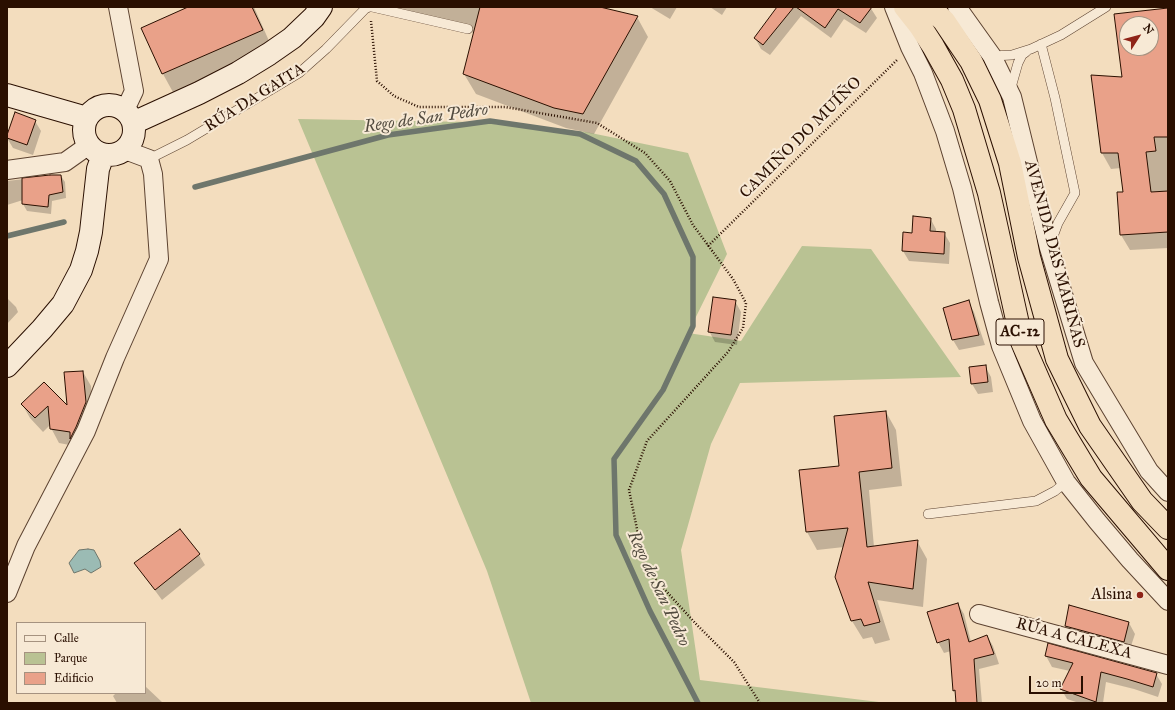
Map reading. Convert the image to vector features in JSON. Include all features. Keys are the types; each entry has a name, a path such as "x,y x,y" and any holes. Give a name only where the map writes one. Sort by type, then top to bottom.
{"highway":[{"path":"895,7 941,61"},
{"name":"AC-12","path":"905,7 933,46 952,80 964,109 989,193 1022,342 1056,420 1091,478 1168,569"},
{"name":"AVENIDA DAS MARIÑAS","path":"941,10 971,61 990,100 1010,163 1029,257 1057,359 1090,426 1142,500 1168,528"}],"street":[{"path":"118,7 134,91 129,116"},
{"name":"RÚA DA GAITA","path":"129,116 199,93 250,65 292,38 314,17 321,7"},
{"path":"895,7 910,47 923,73 940,116 960,180 1000,346 1032,421 1066,482 1130,560 1168,601"},
{"name":"AVENIDA DAS MARIÑAS","path":"941,10 992,56 1012,97 1049,248 1084,363 1149,471 1168,492"},
{"path":"7,95 87,118"},
{"path":"100,106 117,106 129,116 135,130 133,138 125,150 118,154 111,155 96,150 86,138 84,132 87,118 92,111 100,106"},
{"path":"7,170 65,162 96,150"},
{"path":"7,366 63,304 81,270 88,251 91,232 98,169 96,150"},
{"path":"7,593 26,546 86,431 115,358 159,259 153,174 149,160 125,150"},
{"name":"RÚA A CALEXA","path":"979,614 1168,664"}],"lane":[{"path":"992,56 1012,56 1041,44 1062,34 1106,7"},
{"name":"RÚA DA GAITA","path":"149,160 187,140 299,72 326,48 365,9 371,9"},
{"path":"371,9 468,29"},
{"path":"1041,44 1054,92 1076,193 1058,223 1049,248"},
{"path":"1012,97 1012,84 1018,63 1022,55 1031,48"},
{"path":"928,514 1036,501 1055,491 1066,482"}],"path":[{"path":"371,9 377,81 394,96 419,107 505,107 597,123 645,153 670,181 693,225 733,279 746,303 743,328 728,352 647,441 629,490 645,568 697,625 734,662 760,703"},
{"name":"CAMIÑO DO MUÍÑO","path":"708,246 910,47"}],"green space":[{"path":"298,119 472,122 586,132 688,153 727,254 688,333 741,341 802,246 871,249 961,377 740,383 711,444 681,550 700,680 887,703 531,703 487,571"}],"water":[{"path":"79,550 94,550 100,561 101,567 91,573 85,569 74,573 69,563"}],"building":[{"path":"188,7 252,7 263,30 162,74 141,28"},
{"path":"480,7 600,7 638,16 583,114 554,108 463,74"},
{"path":"777,7 794,7 763,45 754,38"},
{"path":"796,7 872,7 860,23 838,9 825,28"},
{"path":"1168,8 1168,137 1154,137 1156,151 1146,152 1151,192 1168,191 1168,232 1120,235 1117,192 1123,192 1118,153 1101,153 1091,75 1122,77 1119,56 1159,56 1159,16 1119,16 1119,53 1114,14"},
{"path":"15,112 36,120 27,145 7,138"},
{"path":"61,175 63,192 49,195 48,207 22,204 22,178"},
{"path":"913,216 931,218 930,231 945,232 944,254 902,251 903,232 912,233"},
{"path":"713,297 736,300 731,335 708,332"},
{"path":"969,300 979,335 952,340 943,308"},
{"path":"986,365 988,382 971,384 969,367"},
{"path":"83,371 86,402 70,439 70,432 50,429 48,406 35,418 21,404 44,382 67,405 64,372"},
{"path":"886,411 892,468 859,472 867,547 918,540 913,589 868,582 880,622 864,626 861,619 851,621 835,577 848,528 806,532 799,470 839,466 834,416"},
{"path":"180,529 200,554 155,590 134,563"},
{"path":"958,603 969,642 987,635 994,654 974,659 977,703 956,703 955,690 953,691 949,639 937,643 927,612"},
{"path":"1069,605 1129,622 1124,642 1065,626"},
{"path":"1048,643 1157,673 1153,687 1101,672 1096,702 1060,689 1073,663 1045,656"}],"waterway":[{"name":"Rego de San Pedro","path":"195,187 388,135 490,121 580,134 636,161 664,194 693,257 693,326 663,390 614,459 616,535 650,611 698,703"},
{"name":"Rego de San Pedro","path":"7,236 64,222"}],"place":[{"name":"Alsina","path":"1140,595"}]}
